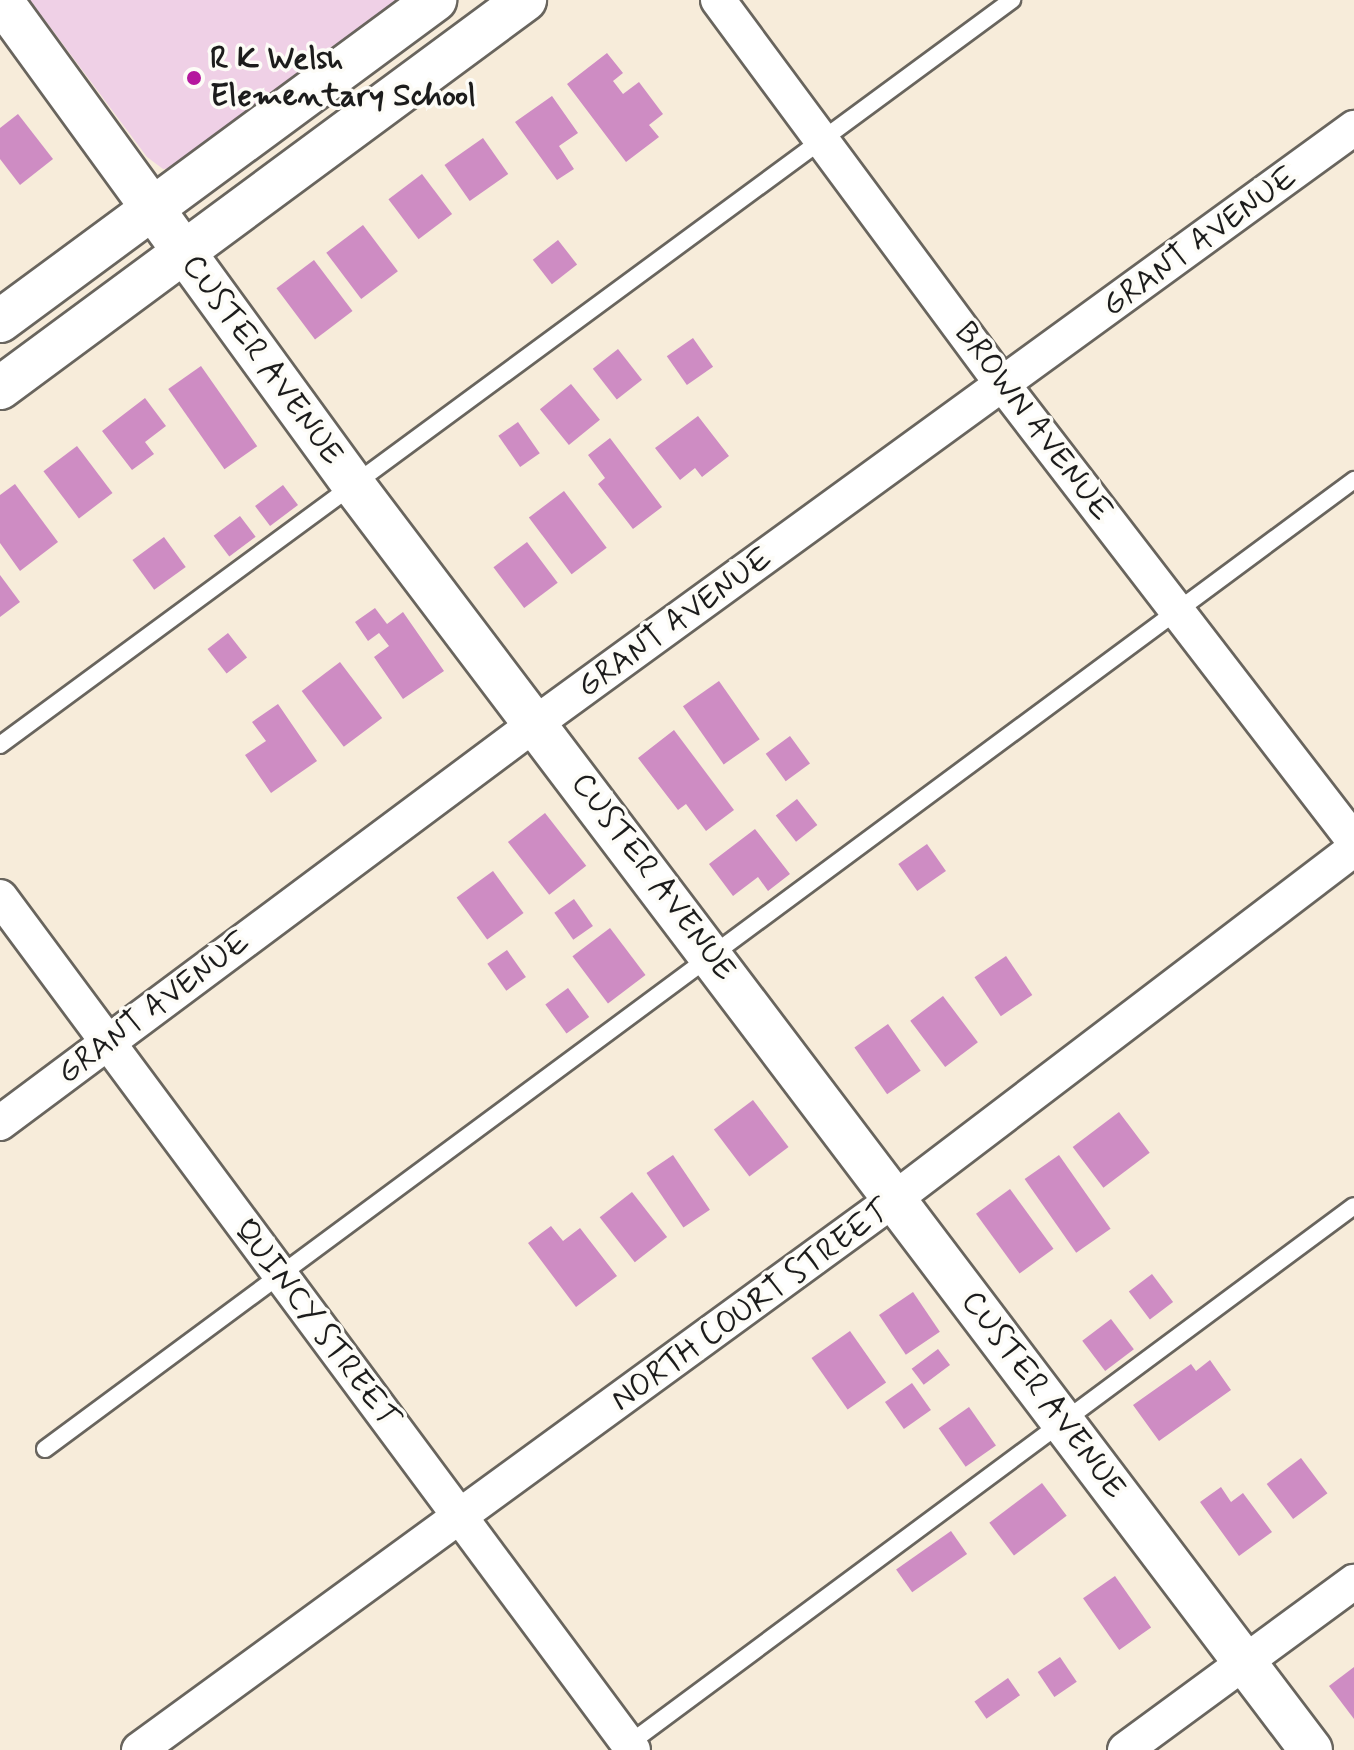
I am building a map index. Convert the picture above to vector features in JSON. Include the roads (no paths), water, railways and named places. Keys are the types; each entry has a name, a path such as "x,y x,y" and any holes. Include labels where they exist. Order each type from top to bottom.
{"street":[{"name":"CUSTER AVENUE","path":"1,0 352,483 897,1197 1061,1421 1311,1750"},
{"path":"0,321 435,0"},
{"path":"0,388 525,0"},
{"name":"BROWN AVENUE","path":"718,0 1004,386 1354,841"},
{"name":"GRANT AVENUE","path":"0,1123 536,723 1004,386 1354,128"},
{"name":"NORTH COURT STREET","path":"139,1750 461,1519 897,1197 1354,849"},
{"name":"QUINCY STREET","path":"0,897 628,1748"},
{"path":"1125,1750 1354,1582"}],"lane":[{"path":"0,745 1012,0"},
{"path":"45,1449 1354,480"},
{"path":"628,1748 1061,1421 1354,1206"}],"place":[{"name":"R K Welsh Elementary School","path":"194,78"}]}
